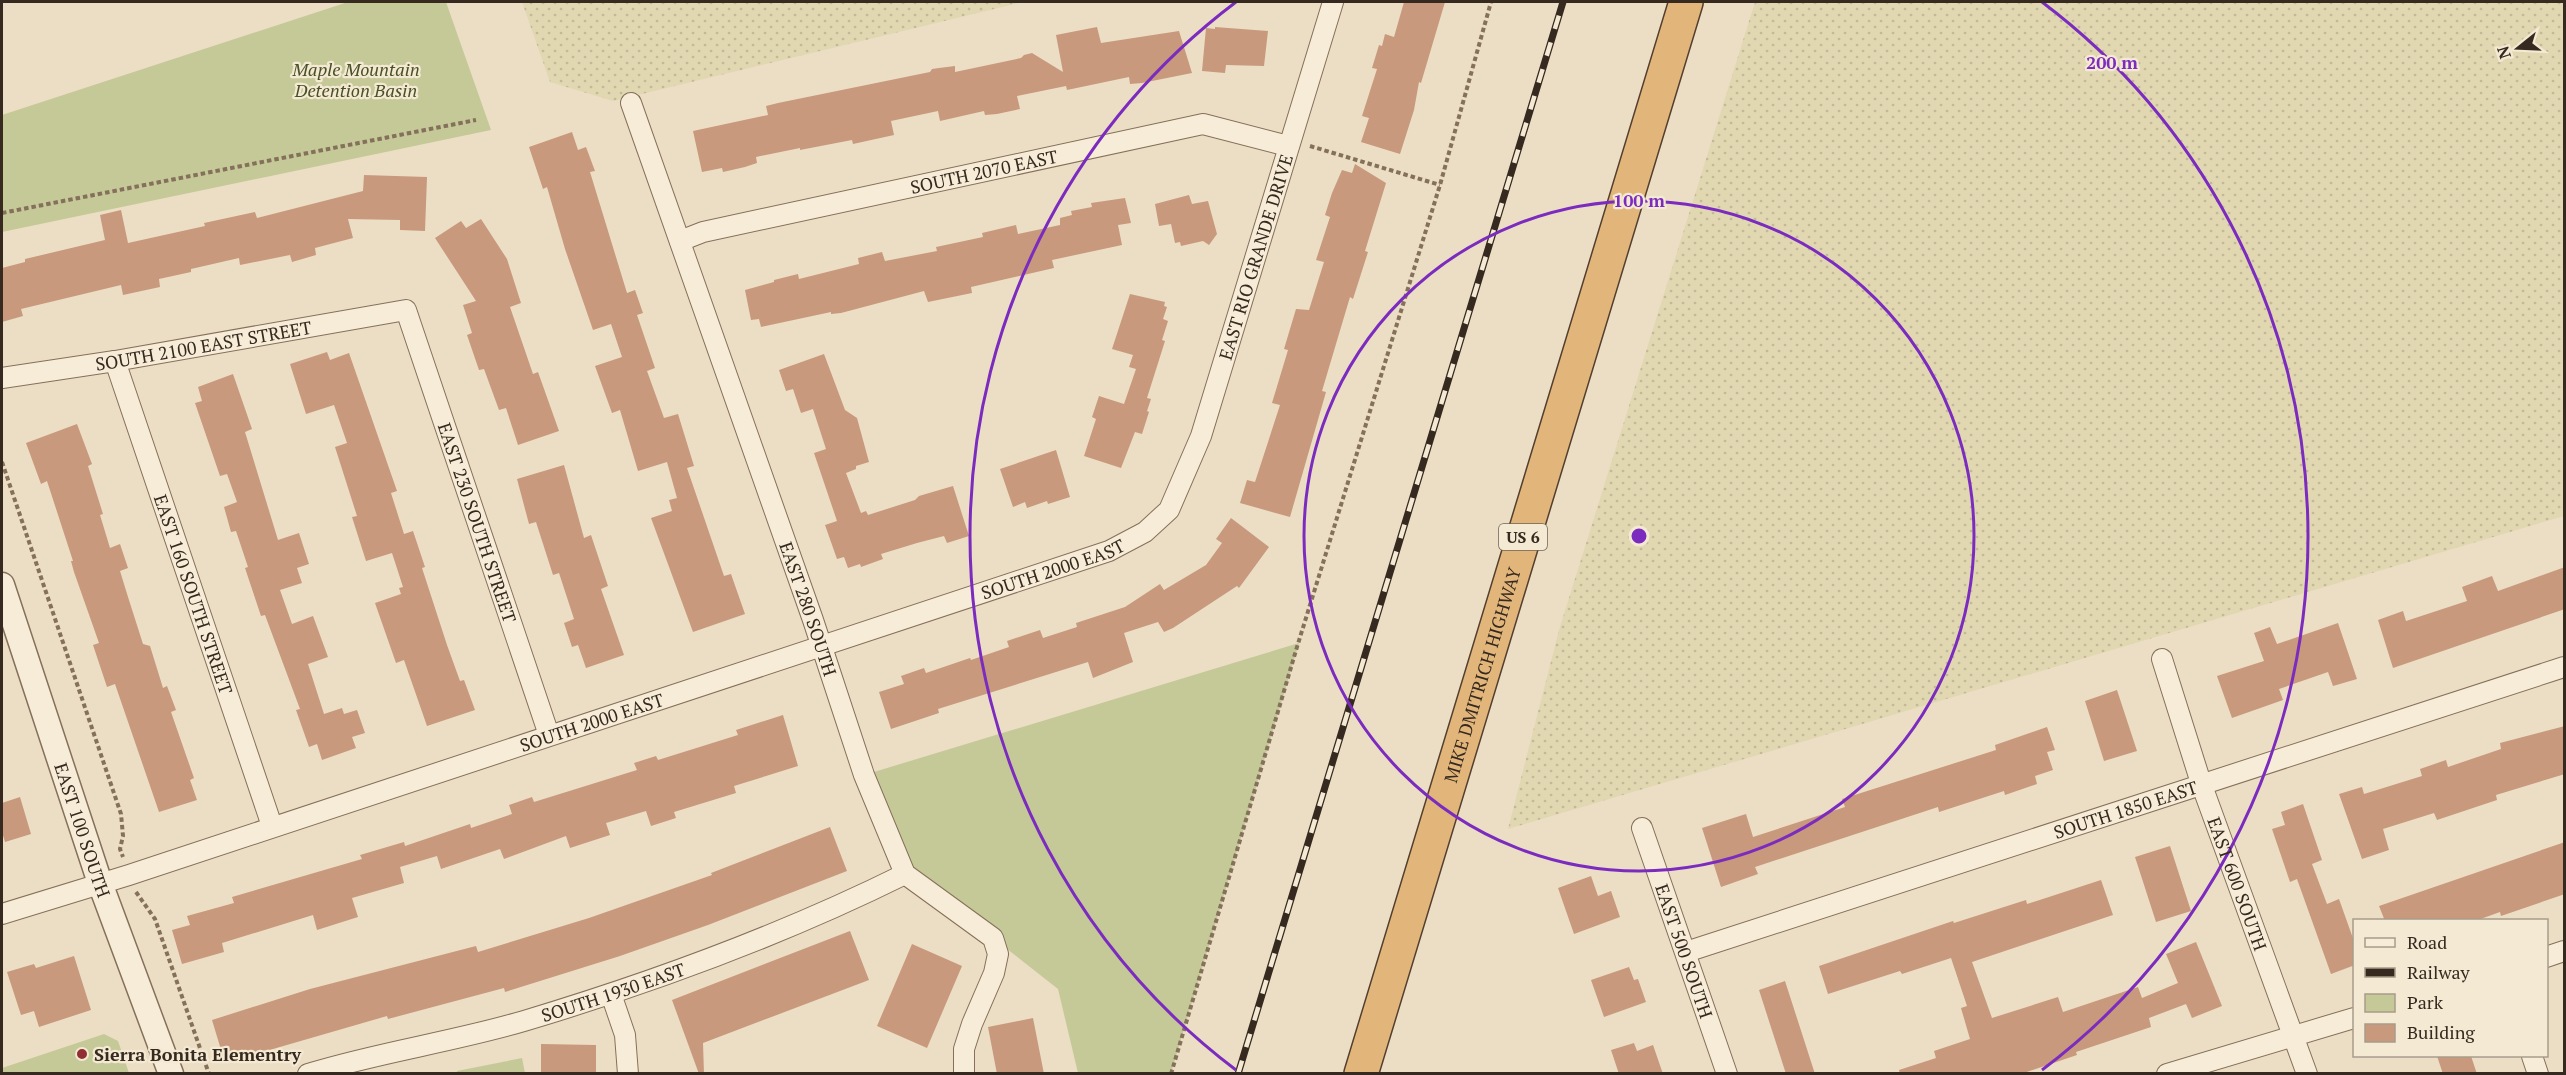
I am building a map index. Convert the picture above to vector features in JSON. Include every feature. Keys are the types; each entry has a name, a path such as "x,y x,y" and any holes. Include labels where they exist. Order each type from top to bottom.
{"highway":[{"name":"MIKE DMITRICH HIGHWAY","path":"1361,1074 1686,2"}],"street":[{"name":"EAST RIO GRANDE DRIVE","path":"1168,510 1201,436 1333,2"},
{"name":"EAST 280 SOUTH","path":"632,103 822,646 864,775 905,874"},
{"name":"SOUTH 2070 EAST","path":"680,241 703,232 1203,124 1288,146"},
{"name":"SOUTH 2100 EAST STREET","path":"2,378 115,361 406,310"},
{"name":"EAST 230 SOUTH STREET","path":"406,310 549,735"},
{"name":"EAST 160 SOUTH STREET","path":"115,361 272,826"},
{"name":"SOUTH 2000 EAST","path":"2,914 1109,551 1146,532 1168,510"},
{"name":"EAST 100 SOUTH","path":"2,585 100,883 171,1074"},
{"name":"EAST 600 SOUTH","path":"2162,659 2201,783 2307,1074"},
{"name":"SOUTH 1850 EAST","path":"1686,952 2565,666"},
{"name":"EAST 500 SOUTH","path":"1642,828 1727,1074"},
{"name":"SOUTH 1930 EAST","path":"311,1073 350,1060 431,1045 524,1021 611,994 813,916 905,874"},
{"path":"905,874 993,938 996,946 998,954 994,973 964,1049 964,1074"},
{"path":"2548,957 2565,951"},
{"path":"611,994 625,1035 628,1074"},
{"path":"2167,1074 2204,1061 2294,1038 2353,1019"},
{"path":"2532,1057 2538,1074"}],"path":[{"path":"1171,1074 1297,647 1440,185 1491,2"},
{"path":"2,213 476,120"},
{"path":"1310,146 1440,185"},
{"path":"2,462 121,814 123,836"},
{"path":"138,897 155,919 209,1074"}],"shaded area":[{"path":"522,2 1023,2 613,101 550,82"},
{"path":"1755,2 2564,2 2564,516 1508,829 1559,630"}],"green space":[{"name":"Maple Mountain Detention Basin","path":"348,2 446,2 491,130 2,232 2,115"},
{"path":"1299,643 1171,1073 1078,1073 1058,989 905,874 864,775"},
{"name":"Sierra Bonita Elementry","path":"104,1034 118,1041 129,1073 2,1073 2,1068"},
{"path":"522,1058 525,1073 457,1074 457,1071"}],"building":[{"path":"1404,2 1445,2 1421,83 1419,82 1414,110 1400,154 1361,142 1369,118 1362,116 1377,69 1372,68 1379,45 1382,46 1385,34 1394,37"},
{"path":"1097,27 1101,43 1179,31 1192,73 1130,84 1129,77 1067,90 1066,86 1017,96 1020,109 997,114 985,115 984,111 940,121 938,111 891,121 894,135 853,144 852,140 800,150 800,148 756,157 757,163 745,167 723,172 722,168 702,172 693,131 768,115 766,106 778,103 930,72 932,69 955,66 955,72 1021,58 1032,53 1063,72 1056,35"},
{"path":"1215,27 1268,31 1264,66 1226,65 1225,73 1202,71 1206,28 1215,29"},
{"path":"572,132 578,150 586,147 595,171 590,172 627,293 635,290 643,313 637,315 655,368 647,371 664,418 678,414 694,466 687,468 724,576 731,574 745,614 693,632 651,518 672,511 669,500 677,498 667,462 638,471 620,410 612,413 595,366 622,357 611,324 593,330 565,249 547,187 543,189 529,147"},
{"path":"1355,164 1386,183 1365,251 1368,252 1353,299 1350,297 1322,391 1326,392 1290,517 1240,503 1247,480 1255,482 1280,405 1272,403 1288,350 1284,349 1296,309 1309,310 1324,262 1316,260 1330,217 1325,215 1332,193 1342,170 1352,173"},
{"path":"364,175 427,177 425,231 400,230 400,220 348,219 353,238 315,248 316,255 292,262 290,255 240,265 239,258 159,279 160,287 123,295 121,285 21,309 23,316 2,322 2,268 25,262 25,259 105,240 100,215 121,210 128,243 255,212 257,218 363,191"},
{"path":"1189,195 1192,204 1208,201 1217,234 1209,245 1203,241 1181,246 1180,242 1175,243 1171,224 1159,226 1155,204"},
{"path":"1125,198 1131,223 1118,225 1122,245 1052,260 1054,268 971,287 972,293 928,302 924,291 841,313 831,314 831,312 761,327 759,319 751,320 745,290 774,282 774,280 798,274 799,279 859,264 858,258 882,252 885,261 937,251 936,247 983,237 982,233 1016,225 1018,234 1060,225 1060,218 1072,215 1071,211 1092,207 1091,203"},
{"path":"481,219 507,259 521,303 510,307 533,374 538,372 559,431 518,445 506,408 499,410 484,369 479,370 467,335 472,333 463,305 476,301 435,238 461,221 466,228"},
{"path":"1130,294 1165,302 1164,306 1167,307 1163,319 1168,321 1162,340 1165,341 1147,398 1151,399 1142,434 1135,432 1121,468 1084,456 1096,419 1092,417 1099,396 1124,404 1136,369 1129,367 1133,355 1112,349"},
{"path":"327,352 330,360 349,353 397,491 391,493 404,534 413,531 425,567 422,568 447,645 460,681 464,680 475,710 427,726 404,660 396,663 375,603 401,594 399,588 403,587 392,553 366,561 352,517 357,516 335,447 347,443 334,405 306,414 290,364"},
{"path":"824,354 845,410 857,418 869,462 856,466 856,469 846,473 861,513 866,511 868,515 953,486 969,536 947,543 944,536 917,543 881,554 883,559 861,567 860,564 848,568 844,557 837,559 825,525 837,521 814,453 826,449 813,409 801,413 793,389 786,391 779,370"},
{"path":"233,374 252,429 245,432 278,540 299,533 309,564 297,568 302,583 280,590 292,624 313,616 328,657 308,664 324,714 342,708 344,714 357,710 365,733 352,737 356,748 322,760 317,744 309,747 296,710 300,709 265,615 261,616 245,568 248,567 236,531 231,532 224,507 237,502 227,474 220,476 195,403 202,401 198,387"},
{"path":"77,424 92,464 88,466 103,514 100,515 110,548 120,544 128,568 120,571 128,597 143,644 150,646 163,688 167,686 176,710 171,712 194,778 190,780 197,800 159,812 115,684 107,687 93,645 99,643 74,572 71,561 73,561 47,481 41,484 26,443"},
{"path":"1056,450 1070,497 1048,504 1047,501 1027,508 1025,502 1013,507 1000,469"},
{"path":"564,465 584,538 591,535 608,586 601,589 624,655 586,668 578,645 572,647 564,623 574,619 559,573 553,575 536,522 529,524 517,479"},
{"path":"1231,518 1269,547 1239,588 1237,586 1173,628 1164,632 1158,622 1124,633 1133,662 1093,678 1088,662 938,709 939,713 891,729 879,692 904,684 901,676 924,668 926,673 970,658 971,660 1009,647 1007,641 1040,630 1043,638 1077,627 1076,623 1125,607 1160,584 1164,590 1206,565 1222,543 1216,539"},
{"path":"2565,567 2565,609 2393,668 2378,620 2403,611 2406,621 2467,601 2462,587 2492,576 2498,591"},
{"path":"2338,623 2357,679 2333,686 2328,672 2279,689 2283,700 2232,718 2217,676 2264,661 2254,633 2270,627 2277,644"},
{"path":"2117,690 2137,751 2104,761 2085,701"},
{"path":"783,715 798,766 734,786 736,793 674,812 676,818 651,826 646,811 606,823 610,835 570,848 566,836 504,859 500,849 441,869 437,856 400,867 404,883 352,898 358,917 317,930 313,915 222,943 224,952 182,964 172,930 190,925 187,916 234,903 232,897 362,859 360,855 404,842 405,846 470,824 471,828 512,814 509,805 532,797 534,802 637,770 634,763 656,756 658,760 738,735 736,730"},
{"path":"2565,726 2565,774 2496,795 2497,800 2437,820 2434,813 2383,829 2389,850 2362,859 2339,794 2362,787 2364,794 2422,776 2420,769 2446,760 2448,767 2501,749 2500,743"},
{"path":"2047,727 2055,750 2047,752 2053,770 2035,776 2037,784 2005,795 2004,791 1939,812 1938,807 1755,867 1758,874 1721,887 1702,828 1746,814 1753,837 1845,807 1842,799 1996,750 1995,745"},
{"path":"20,797 31,834 5,842 2,832 2,803"},
{"path":"2303,804 2322,860 2312,864 2327,904 2339,899 2353,938 2353,966 2331,974 2297,879 2290,882 2272,829 2285,825 2281,812"},
{"path":"830,827 847,871 708,925 620,956 505,992 504,988 388,1019 387,1016 225,1063 212,1020 310,989 476,946 478,952 589,918 712,875 711,873"},
{"path":"2565,842 2565,894 2501,916 2500,912 2481,919 2384,919 2379,906"},
{"path":"2170,846 2191,911 2156,922 2135,857"},
{"path":"1591,876 1598,896 1611,891 1620,917 1574,934 1558,888"},
{"path":"2101,880 2113,915 1972,962 1992,1018 2058,997 2063,1012 2138,987 2142,998 2178,983 2166,954 2196,942 2222,1006 2192,1018 2186,1004 2149,1018 2151,1027 2076,1052 2077,1055 2021,1074 1900,1074 1899,1070 1936,1058 1934,1051 1970,1039 1961,1008 1967,1006 1951,958 1902,974 1900,971 1828,994 1819,966 1953,921 1954,923 2026,900 2027,904"},
{"path":"850,931 869,980 703,1043 704,1074 699,1074 672,1000"},
{"path":"912,944 962,966 927,1048 877,1026"},
{"path":"74,956 91,1010 39,1027 34,1011 21,1015 7,972 34,964 36,968"},
{"path":"1629,967 1634,980 1638,979 1646,1002 1604,1017 1591,980"},
{"path":"1785,981 1815,1074 1786,1074 1759,990"},
{"path":"1033,1018 1044,1074 997,1074 988,1027"},
{"path":"1634,1043 1637,1051 1653,1045 1663,1074 1619,1074 1611,1050"},
{"path":"541,1044 596,1045 596,1074 541,1074"},
{"path":"2437,1057 2471,1057 2477,1074 2443,1074"}],"railway":[{"path":"1238,1074 1563,2"}],"place":[{"name":"Sierra Bonita Elementry","path":"82,1054"}]}
